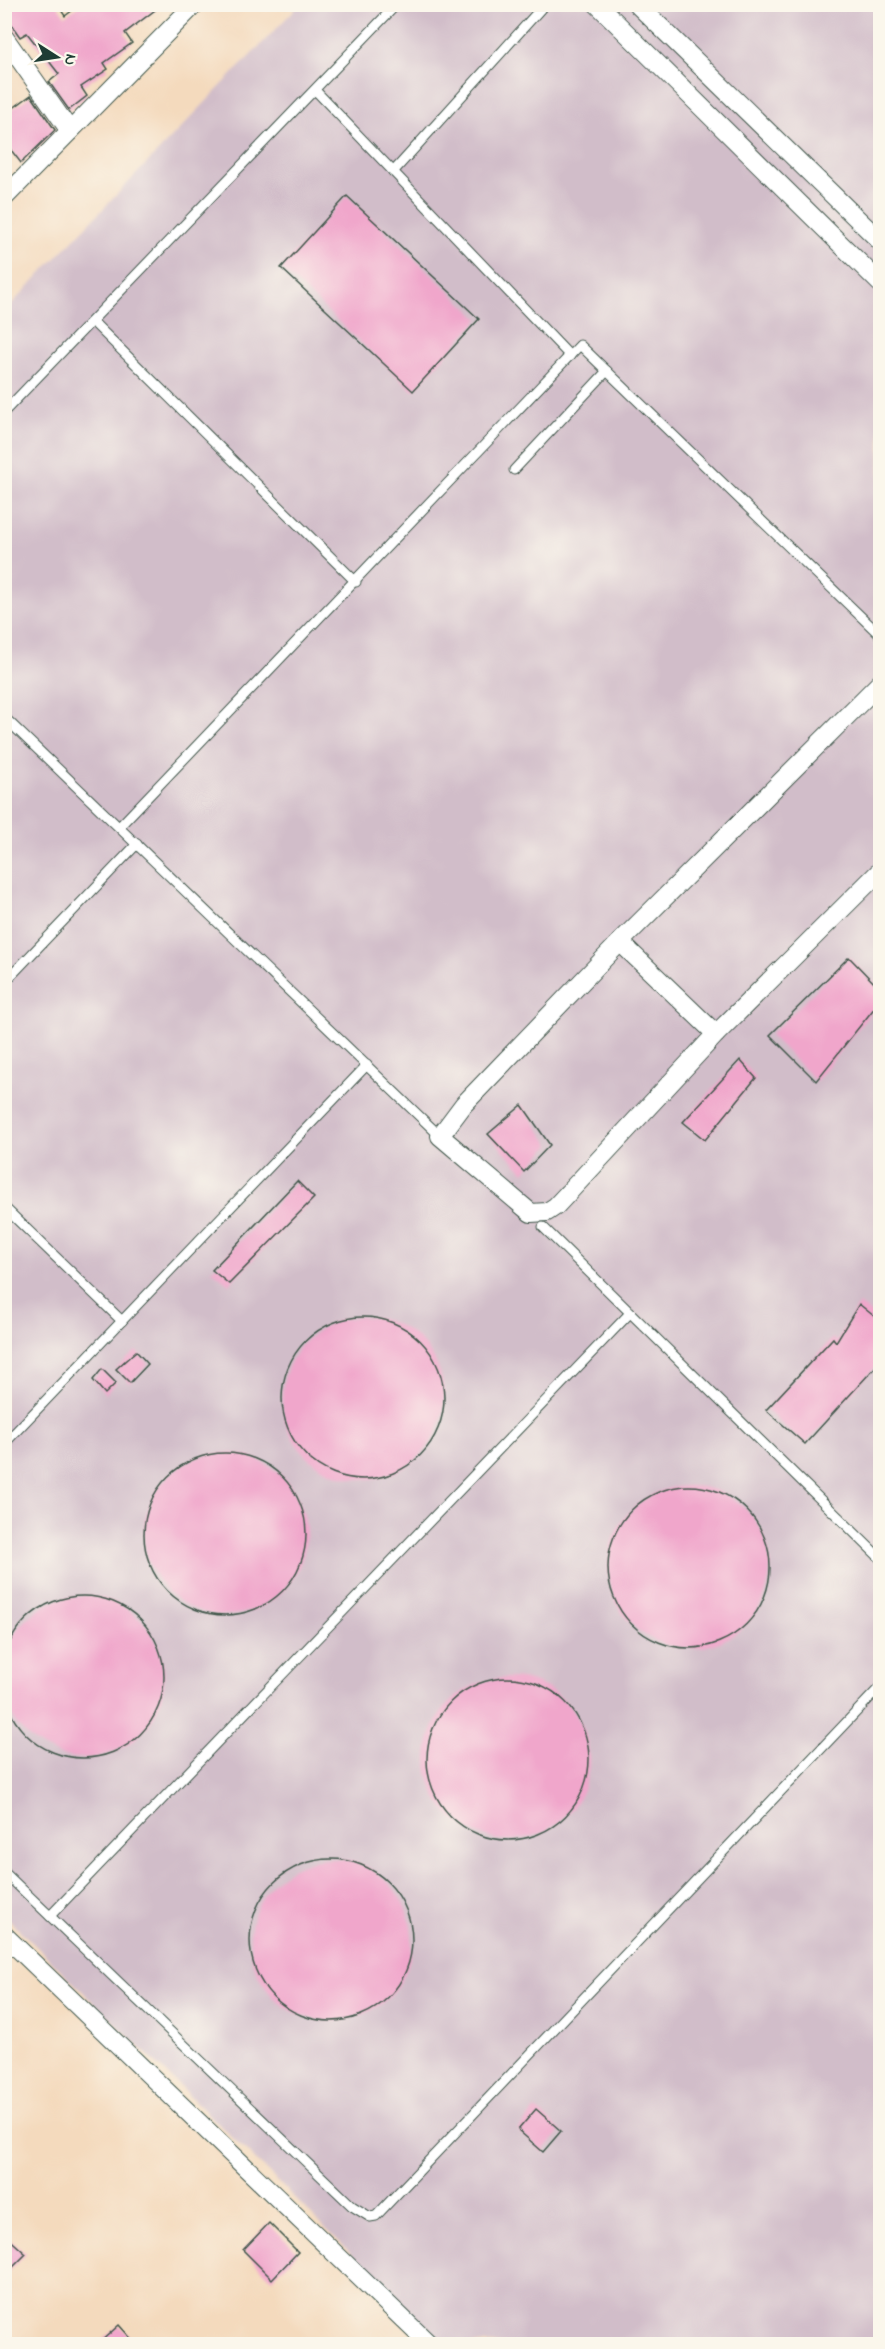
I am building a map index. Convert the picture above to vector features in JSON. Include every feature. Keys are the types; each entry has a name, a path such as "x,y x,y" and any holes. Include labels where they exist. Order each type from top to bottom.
{"street":[{"path":"4,198 195,4"},
{"path":"597,4 880,284"},
{"path":"637,4 880,241"},
{"path":"4,37 70,131"},
{"path":"880,683 620,942 464,1104 440,1136 531,1213 547,1212 556,1206 716,1034 880,871"},
{"path":"620,942 716,1034"},
{"path":"4,1935 429,2344"}],"lane":[{"path":"4,412 397,4"},
{"path":"393,172 545,4"},
{"path":"315,90 570,356"},
{"path":"93,322 356,582"},
{"path":"119,827 356,582 580,345 880,635"},
{"path":"514,470 607,371"},
{"path":"4,717 440,1136"},
{"path":"4,983 137,844"},
{"path":"4,1444 366,1065"},
{"path":"4,1207 122,1321"},
{"path":"543,1227 880,1558"},
{"path":"50,1916 630,1313"},
{"path":"4,1872 352,2206 361,2214 376,2216 880,1687"}],"shaded area":[{"path":"299,5 880,5 880,2344 444,2344 5,1916 4,312"}],"building":[{"path":"4,4 57,4 65,16 81,4 163,4 125,33 132,43 104,63 108,69 81,87 87,96 69,110 49,82 59,74 27,33 20,37 4,14"},
{"path":"31,95 55,130 21,163 4,141 4,115"},
{"path":"347,196 479,319 413,391 281,268"},
{"path":"849,957 880,989 880,1001 816,1081 770,1035"},
{"path":"740,1060 756,1078 705,1140 683,1122"},
{"path":"522,1105 550,1145 524,1172 488,1134"},
{"path":"297,1181 314,1198 229,1284 212,1270"},
{"path":"859,1304 880,1321 880,1362 805,1444 766,1410 833,1338 836,1342"},
{"path":"363,1317 394,1323 420,1341 438,1367 444,1398 438,1429 420,1455 394,1473 363,1479 332,1473 306,1455 288,1429 282,1398 288,1367 306,1341 332,1323"},
{"path":"136,1351 148,1364 130,1383 116,1369"},
{"path":"102,1369 116,1383 105,1394 93,1380"},
{"path":"225,1453 256,1460 270,1467 282,1477 292,1489 299,1503 306,1534 299,1565 292,1579 282,1591 270,1601 256,1608 225,1615 194,1608 180,1601 168,1591 158,1579 151,1565 144,1534 151,1503 158,1489 168,1477 180,1467 194,1460"},
{"path":"689,1486 720,1492 746,1510 764,1536 770,1567 764,1598 746,1624 720,1642 689,1648 658,1642 632,1624 614,1598 608,1567 614,1536 632,1510 658,1492"},
{"path":"83,1596 114,1603 128,1610 140,1620 150,1632 157,1646 164,1677 157,1708 150,1722 140,1734 128,1744 114,1751 83,1758 52,1751 38,1744 26,1734 16,1722 9,1708 2,1677 9,1646 16,1632 26,1620 38,1610 52,1603"},
{"path":"508,1678 539,1684 565,1702 583,1728 589,1759 583,1790 565,1816 539,1834 508,1840 477,1834 451,1816 433,1790 427,1759 433,1728 451,1702 477,1684"},
{"path":"331,1859 362,1865 388,1883 406,1909 412,1940 406,1971 388,1997 362,2015 331,2021 300,2015 274,1997 256,1971 250,1940 256,1909 274,1883 300,1865"},
{"path":"536,2109 561,2131 543,2152 518,2130"},
{"path":"269,2223 298,2252 272,2279 243,2250"},
{"path":"4,2234 26,2254 4,2276"},
{"path":"119,2325 136,2344 98,2344"}]}
